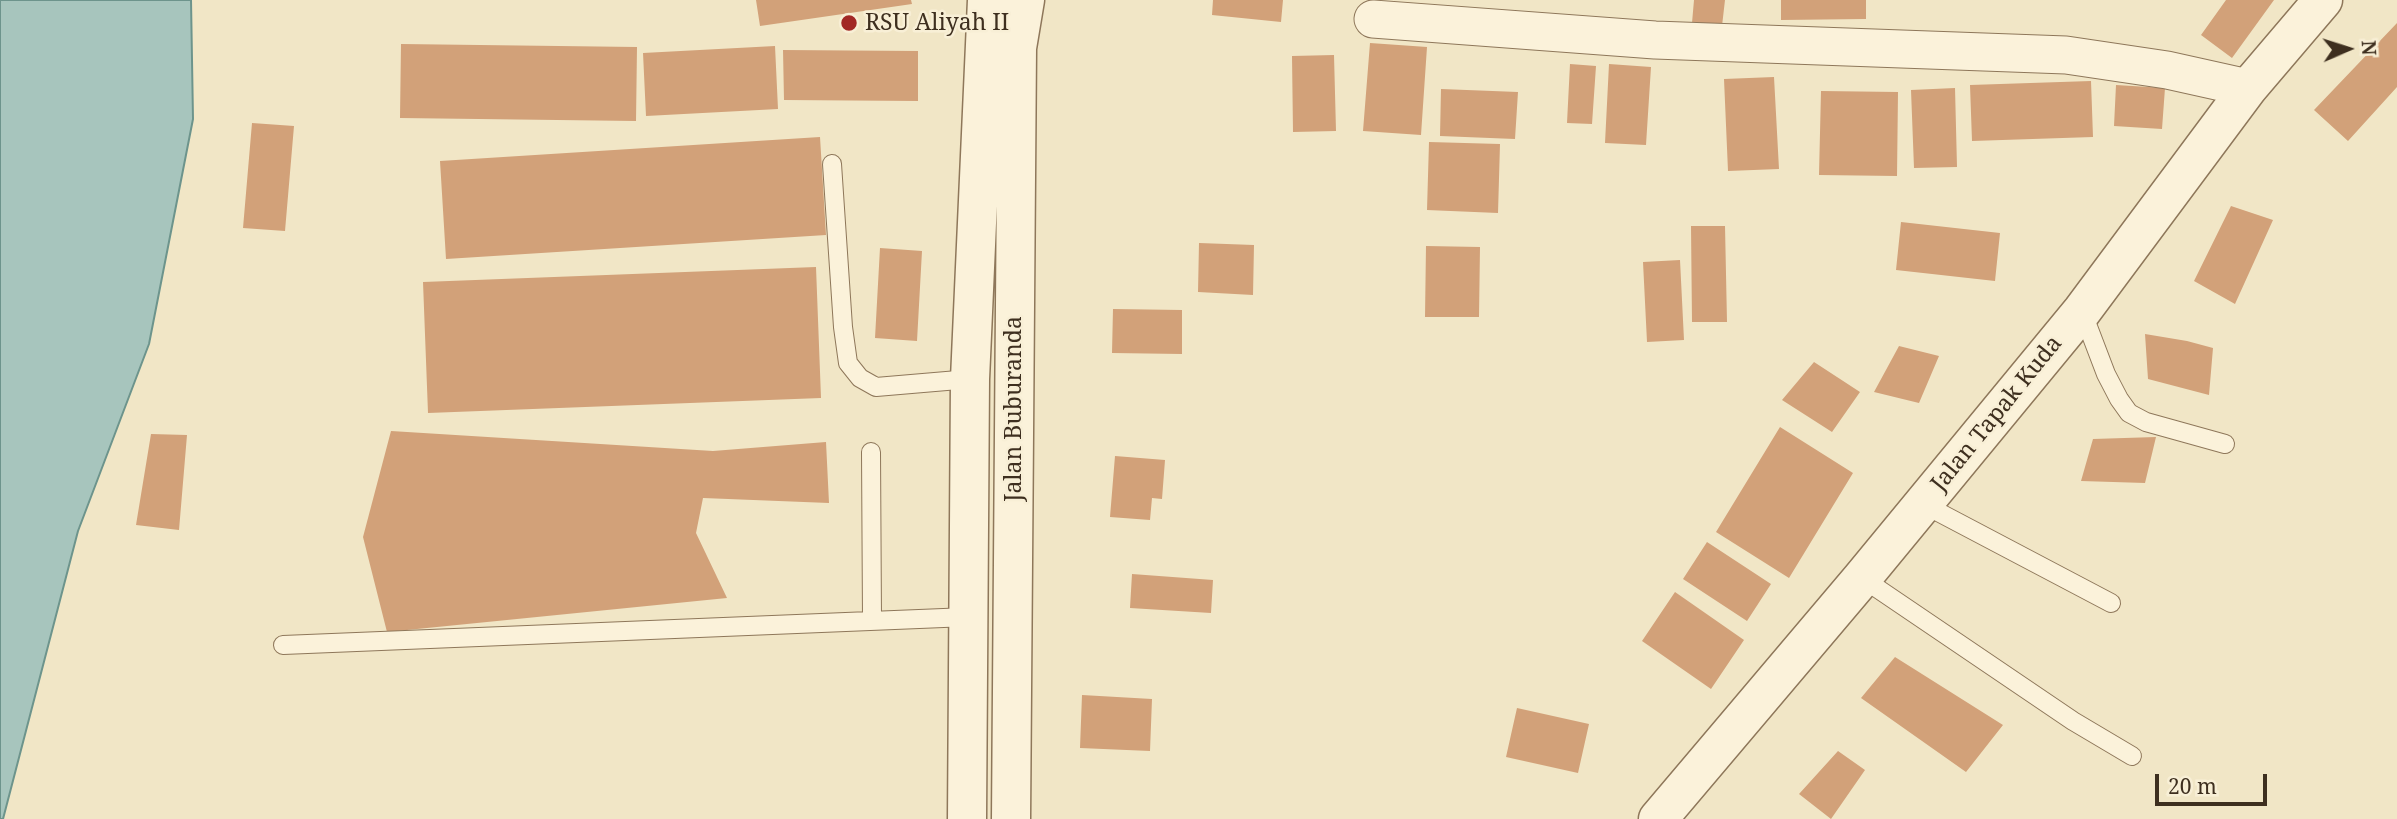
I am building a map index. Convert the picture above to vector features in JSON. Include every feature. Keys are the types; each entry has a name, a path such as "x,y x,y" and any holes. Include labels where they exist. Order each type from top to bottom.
{"street":[{"name":"Jalan Buburanda","path":"967,819 970,379 987,0"},
{"name":"Jalan Buburanda","path":"1011,819 1017,48 1025,0"},
{"name":"Jalan Tapak Kuda","path":"1658,819 1862,578 2082,311 2248,88 2323,0"},
{"path":"1373,19 1655,40 2066,55 2154,68 2248,88"}],"lane":[{"path":"832,164 848,363 860,378 876,387 970,379"},
{"path":"2082,311 2106,374 2129,413 2146,422 2225,444"},
{"path":"871,452 872,619"},
{"path":"1923,503 2111,603"},
{"path":"1862,578 2073,721 2132,756"},
{"path":"283,645 968,617"}],"water":[{"path":"0,0 191,0 193,119 149,344 78,531 3,819 0,819"}],"building":[{"path":"756,0 911,0 912,4 760,26"},
{"path":"1213,0 1283,0 1281,22 1212,15"},
{"path":"1694,0 1725,0 1722,26 1692,23"},
{"path":"1781,0 1866,0 1866,19 1781,20"},
{"path":"2226,0 2274,0 2232,58 2201,35"},
{"path":"2397,23 2397,87 2348,141 2314,110"},
{"path":"1370,43 1427,47 1421,135 1363,131"},
{"path":"401,44 637,47 636,121 400,118"},
{"path":"775,46 778,109 646,116 643,53"},
{"path":"783,50 918,51 918,101 784,100"},
{"path":"1334,55 1336,131 1293,132 1292,56"},
{"path":"1570,64 1596,66 1592,124 1567,123"},
{"path":"1609,64 1651,67 1646,145 1605,143"},
{"path":"1774,77 1779,169 1728,171 1724,79"},
{"path":"2091,81 2093,137 1972,141 1970,85"},
{"path":"2116,85 2165,88 2162,129 2114,126"},
{"path":"1955,88 1957,167 1914,168 1911,90"},
{"path":"1441,89 1518,92 1515,139 1440,136"},
{"path":"1821,91 1898,92 1897,176 1819,175"},
{"path":"252,123 294,126 285,231 243,228"},
{"path":"820,137 826,235 446,259 440,161"},
{"path":"1429,142 1500,144 1498,213 1427,210"},
{"path":"2231,206 2273,220 2235,304 2194,281"},
{"path":"1901,222 2000,233 1995,281 1896,270"},
{"path":"1691,226 1725,226 1727,322 1692,322"},
{"path":"1199,243 1254,245 1253,295 1198,292"},
{"path":"1426,246 1480,247 1479,317 1425,317"},
{"path":"880,248 922,251 917,341 875,338"},
{"path":"1680,260 1684,340 1647,342 1643,262"},
{"path":"816,267 821,398 428,413 423,282"},
{"path":"1113,309 1182,310 1182,354 1112,353"},
{"path":"2145,334 2213,348 2209,395 2148,379"},
{"path":"1899,346 1939,356 1919,403 1874,392"},
{"path":"1814,362 1860,392 1832,432 1782,400"},
{"path":"1780,427 1853,473 1789,578 1716,532"},
{"path":"391,431 713,451 826,442 829,503 703,498 696,533 727,598 387,632 363,537"},
{"path":"151,434 187,435 179,530 136,525"},
{"path":"2156,437 2145,483 2081,481 2093,439"},
{"path":"1115,456 1165,460 1162,499 1152,498 1150,520 1110,517"},
{"path":"1707,542 1771,584 1747,621 1683,579"},
{"path":"1132,574 1213,580 1211,613 1130,608"},
{"path":"1675,592 1744,640 1711,689 1642,641"},
{"path":"1895,657 2003,725 1966,772 1861,698"},
{"path":"1082,695 1152,699 1150,751 1080,748"},
{"path":"1517,708 1589,724 1578,773 1506,757"},
{"path":"1838,751 1865,770 1831,819 1799,794"}],"place":[{"name":"RSU Aliyah II","path":"849,23"}]}
